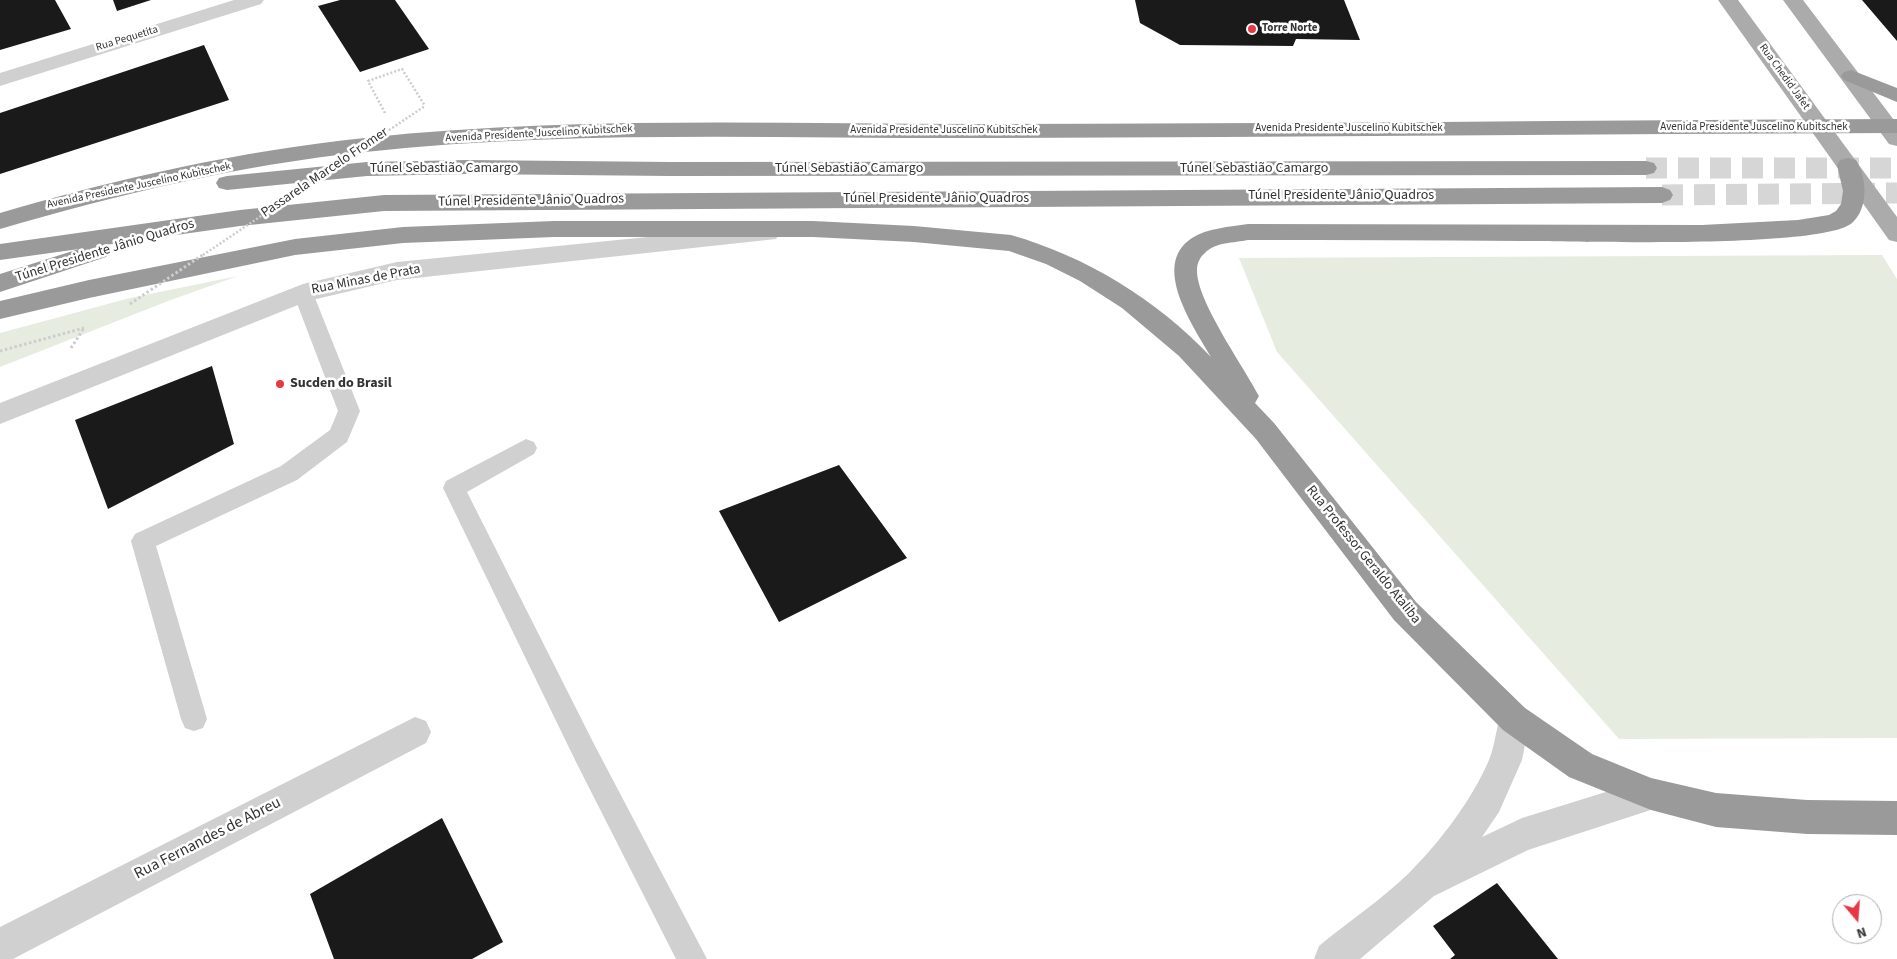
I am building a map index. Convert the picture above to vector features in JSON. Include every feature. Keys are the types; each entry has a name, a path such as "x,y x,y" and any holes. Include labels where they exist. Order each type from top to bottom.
{"highway":[{"path":"1851,76 1897,96"},
{"name":"Avenida Presidente Juscelino Kubitschek","path":"0,220 54,204 176,176 309,151 412,140 494,136 660,129 896,131 1820,128 1894,131"},
{"path":"1265,430 1198,309 1187,284 1185,271 1190,254 1200,244 1248,232 1702,233 1798,228 1834,222 1844,216 1852,206 1854,191 1844,159"},
{"name":"Túnel Sebastião Camargo","path":"54,204 218,184 367,169 1646,168"},
{"name":"Túnel Presidente Jânio Quadros","path":"0,252 211,220 306,208 384,203 1662,195"},
{"name":"Túnel Presidente Jânio Quadros","path":"0,283 100,251 211,220"},
{"path":"0,310 89,289 295,247 403,235 554,229 813,229"},
{"name":"Rua Professor Geraldo Ataliba","path":"813,229 914,234 1011,243 1054,258 1088,275 1130,302 1188,349 1265,430 1405,611 1514,719 1581,766 1651,794 1716,810 1807,816 1897,818"}],"main road":[{"name":"Rua Chedid Jafet","path":"1728,0 1897,234"},
{"path":"1792,0 1894,131"}],"street":[{"name":"Rua Pequetita","path":"0,80 254,0"},
{"name":"Rua Minas de Prata","path":"0,414 303,293 397,270 813,229"},
{"path":"1332,959 1420,886 1465,834 1487,800 1506,760 1514,719"},
{"name":"Rua Fernandes de Abreu","path":"0,946 415,732"},
{"path":"1420,886 1522,834 1651,794"}],"lane":[{"path":"194,719 143,541 289,473 339,436 349,411 303,293"},
{"path":"526,448 454,488 577,736 692,959"}],"path":[{"name":"Passarela Marcelo Fromer","path":"130,304 425,106 402,69 368,81 385,111"},
{"path":"0,351 84,328"}],"shaded area":[{"path":"1882,255 1897,279 1897,738 1619,739 1277,352 1239,258"},
{"path":"238,276 168,301 0,367 0,333 130,298"}],"building":[{"path":"0,0 55,0 71,29 0,50"},
{"path":"113,0 151,0 117,11"},
{"path":"340,0 395,0 429,49 360,72 318,6"},
{"name":"Torre Norte","path":"1135,0 1344,0 1360,40 1296,39 1293,46 1180,45 1140,23"},
{"path":"1862,0 1897,0 1897,41"},
{"path":"204,45 229,100 0,174 0,113"},
{"path":"212,366 234,444 108,509 75,420"},
{"path":"839,465 907,558 779,622 719,511"},
{"path":"442,818 503,942 472,959 334,959 310,894"},
{"path":"1497,883 1558,959 1450,959 1455,955 1433,926"}],"tunnel":[{"path":"1646,168 1897,168"},
{"path":"1662,195 1897,193"}],"place":[{"name":"Torre Norte","path":"1252,29"},
{"name":"Sucden do Brasil","path":"280,384"}]}
